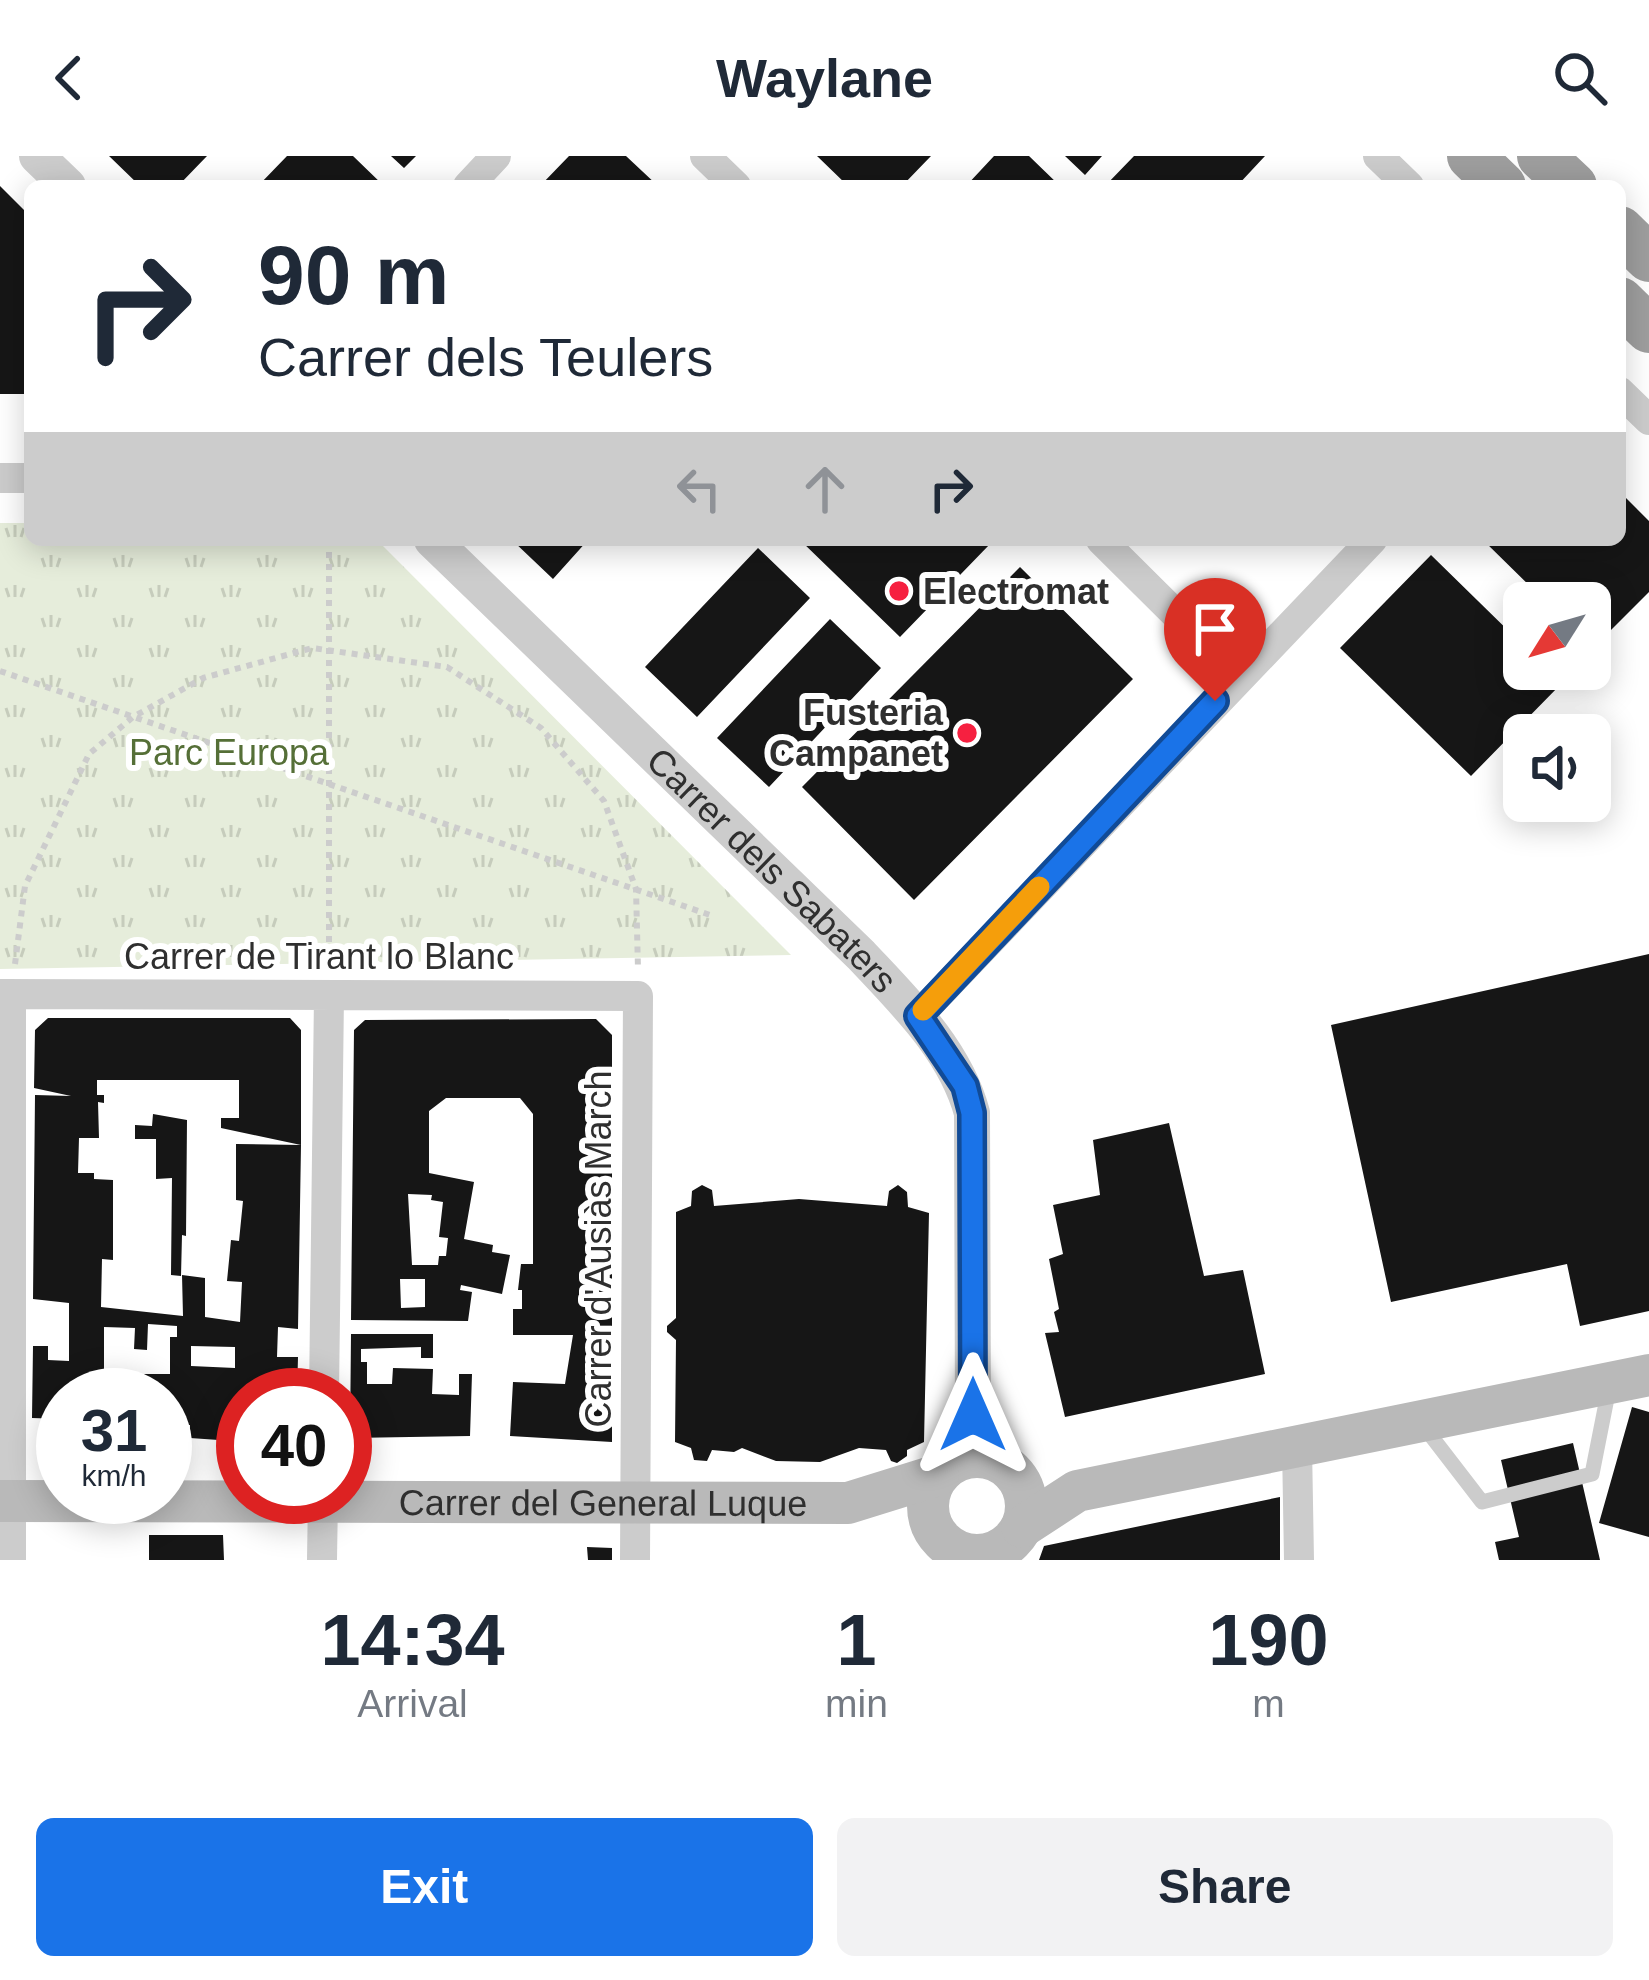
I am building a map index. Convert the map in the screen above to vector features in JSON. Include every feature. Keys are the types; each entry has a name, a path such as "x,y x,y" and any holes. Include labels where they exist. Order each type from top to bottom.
{"highway":[{"path":"1471,156 1496,180"},
{"path":"1541,156 1567,180"},
{"path":"1626,236 1649,258"},
{"path":"1626,307 1649,329"}],"main road":[{"path":"983,1549 1077,1491 1629,1379"},
{"path":"983,1549 928,1513 932,1487 944,1470 974,1457 1077,1491"},
{"path":"983,1549 1025,1495 1003,1465"},
{"name":"Carrer del General Luque","path":"848,1503 944,1470"},
{"name":"Carrer del General Luque","path":"6,1501 216,1500"},
{"name":"Carrer del General Luque","path":"372,1500 848,1503 983,1549"}],"street":[{"path":"37,156 62,180"},
{"path":"474,180 496,156"},
{"path":"705,156 730,180"},
{"path":"1378,156 1403,180"},
{"path":"1626,398 1649,420"},
{"name":"Carrer dels Sabaters","path":"438,546 918,1016 965,1086 972,1113 973,1415 944,1470"},
{"path":"1108,546 1239,676"},
{"path":"918,1016 1366,546"},
{"path":"6,994 6,1501 11,1560"},
{"name":"Carrer de Tirant lo Blanc","path":"6,994 638,996"},
{"path":"324,1368 329,995"},
{"name":"Carrer d'Ausiàs March","path":"635,1560 638,996"},
{"name":"Carrer dels Sabaters","path":"973,1415 1003,1465"},
{"path":"1297,1446 1299,1560"},
{"path":"322,1524 322,1560"}],"lane":[{"path":"1419,1421 1482,1502 1592,1474 1629,1379"}],"path":[{"path":"329,546 329,995"},
{"path":"6,994 25,886 88,754 133,717 203,678 312,648 447,667 541,728 604,801 636,889 638,996"},
{"path":"0,671 713,916"}],"green space":[{"name":"Parc Europa","path":"0,523 24,523 24,546 383,546 791,955 0,969"}],"building":[{"path":"109,156 207,156 184,180 134,180"},
{"path":"287,156 353,156 378,180 264,180"},
{"path":"391,156 416,156 404,168"},
{"path":"569,156 626,156 652,180 546,180"},
{"path":"817,156 931,156 908,180 842,180"},
{"path":"994,156 1029,156 1054,180 972,180"},
{"path":"1065,156 1102,156 1085,175"},
{"path":"1134,156 1265,156 1243,180 1111,180"},
{"path":"0,186 24,210 24,394 0,394"},
{"path":"1626,498 1649,521 1649,592 1611,630 1611,582 1526,582 1489,546 1626,546"},
{"path":"518,546 583,546 553,579"},
{"name":"Electromat","path":"806,546 988,546 900,637"},
{"path":"758,548 810,598 697,717 645,667"},
{"path":"1431,555 1503,625 1503,690 1555,690 1532,714 1503,714 1503,743 1471,776 1340,648"},
{"name":"Fusteria Campanet","path":"1020,567 1133,679 914,900 802,787"},
{"path":"830,619 881,668 769,787 717,738"},
{"path":"1649,954 1649,1311 1580,1326 1567,1264 1391,1302 1331,1025"},
{"path":"48,1018 290,1018 301,1030 301,1145 298,1329 278,1327 277,1357 298,1357 298,1368 235,1368 216,1368 216,1440 192,1438 192,1368 170,1368 170,1337 177,1337 177,1326 148,1324 147,1350 134,1349 135,1328 104,1327 104,1368 36,1368 36,1418 32,1418 33,1346 48,1346 48,1360 69,1361 69,1303 33,1299 35,1095 71,1096 34,1088 35,1030","holes":["97,1080 239,1080 239,1118 221,1118 221,1128 301,1145 236,1144 236,1200 243,1201 239,1241 231,1240 227,1281 242,1282 240,1322 205,1317 205,1278 182,1275 183,1316 101,1307 102,1259 113,1260 113,1180 78,1173 79,1138 99,1138 98,1102 104,1103 104,1095 97,1095","191,1346 235,1347 235,1368 191,1366"]},
{"path":"596,1019 612,1035 612,1442 510,1436 513,1382 565,1384 573,1335 513,1335 513,1309 522,1309 521,1264 533,1264 533,1114 520,1098 446,1098 429,1111 429,1173 474,1182 464,1239 493,1245 492,1252 510,1255 502,1294 461,1285 460,1290 472,1292 468,1321 351,1320 354,1030 365,1020","holes":["408,1194 432,1195 431,1200 443,1202 439,1237 448,1238 446,1256 439,1256 438,1265 412,1265","400,1279 425,1279 425,1307 401,1308"]},
{"path":"153,1114 187,1120 181,1276 171,1275 172,1178 156,1179 156,1139 135,1139 135,1125 152,1126"},
{"path":"1169,1123 1204,1276 1243,1270 1265,1374 1065,1417 1045,1333 1059,1332 1049,1259 1063,1254 1053,1205 1100,1195 1093,1140"},
{"path":"702,1185 712,1190 714,1206 799,1199 887,1206 889,1191 898,1185 907,1192 908,1207 929,1213 924,1442 907,1450 907,1456 897,1463 886,1450 859,1448 820,1462 776,1461 742,1448 712,1450 707,1461 694,1460 691,1448 675,1442 676,1340 667,1332 676,1318 676,1212 691,1206 692,1191"},
{"path":"351,1334 433,1334 433,1358 421,1358 421,1347 361,1349 361,1362 367,1362 367,1368 351,1368"},
{"path":"393,1368 433,1369 432,1394 459,1395 459,1374 472,1374 470,1436 372,1438 372,1384 392,1384"},
{"path":"1632,1407 1649,1412 1649,1537 1599,1523"},
{"path":"1573,1443 1600,1560 1499,1560 1495,1542 1519,1537 1501,1460"},
{"path":"1280,1497 1280,1560 1039,1560 1044,1546"},
{"path":"149,1535 223,1535 224,1560 149,1560"},
{"path":"587,1547 612,1548 612,1560 588,1560"}],"slow traffic":[{"path":"923,1010 1039,887"}],"place":[{"name":"Electromat","path":"899,591"},
{"name":"Fusteria Campanet","path":"967,733"}],"route":[{"path":"973,1415 972,1113 965,1086 918,1016 1215,701"}]}
